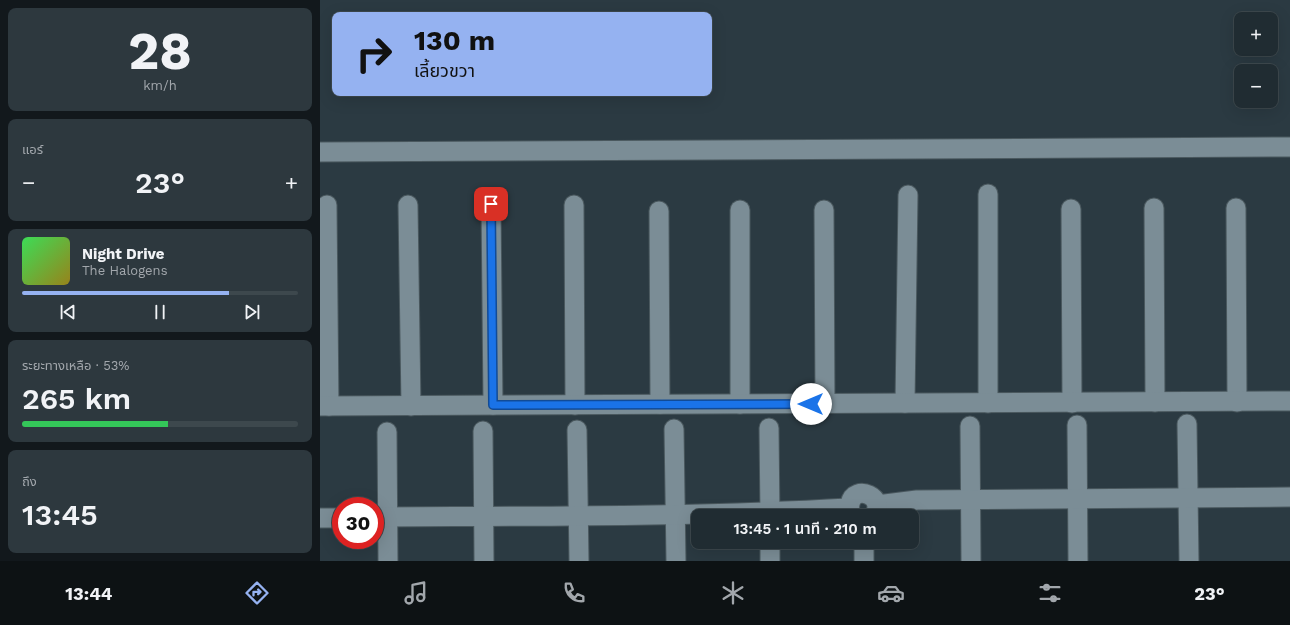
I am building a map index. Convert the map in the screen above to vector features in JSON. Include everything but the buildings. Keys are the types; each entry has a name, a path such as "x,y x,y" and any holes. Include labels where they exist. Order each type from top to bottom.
{"street":[{"path":"320,152 1290,146"},
{"path":"988,194 988,403"},
{"path":"905,403 908,195"},
{"path":"491,204 493,405"},
{"path":"574,204 575,405"},
{"path":"327,205 324,406 1290,401"},
{"path":"408,205 411,406"},
{"path":"1154,208 1155,402"},
{"path":"1236,208 1237,402"},
{"path":"1071,209 1072,403"},
{"path":"740,210 740,404"},
{"path":"824,210 825,404"},
{"path":"659,211 660,404"},
{"path":"1187,424 1188,561"},
{"path":"1076,425 1078,561"},
{"path":"970,426 971,561"},
{"path":"769,428 770,509"},
{"path":"674,429 676,561"},
{"path":"577,430 578,561"},
{"path":"483,431 484,561"},
{"path":"382,497 387,432"},
{"path":"851,509 851,501 855,495 862,493 869,494 874,498 875,509"},
{"path":"879,509 917,500 1290,497"},
{"path":"384,517 691,515"},
{"path":"320,518 332,518"},
{"path":"384,536 388,561"},
{"path":"770,549 770,561"},
{"path":"864,549 864,561"}],"route":[{"path":"491,204 493,405 811,404"}]}
